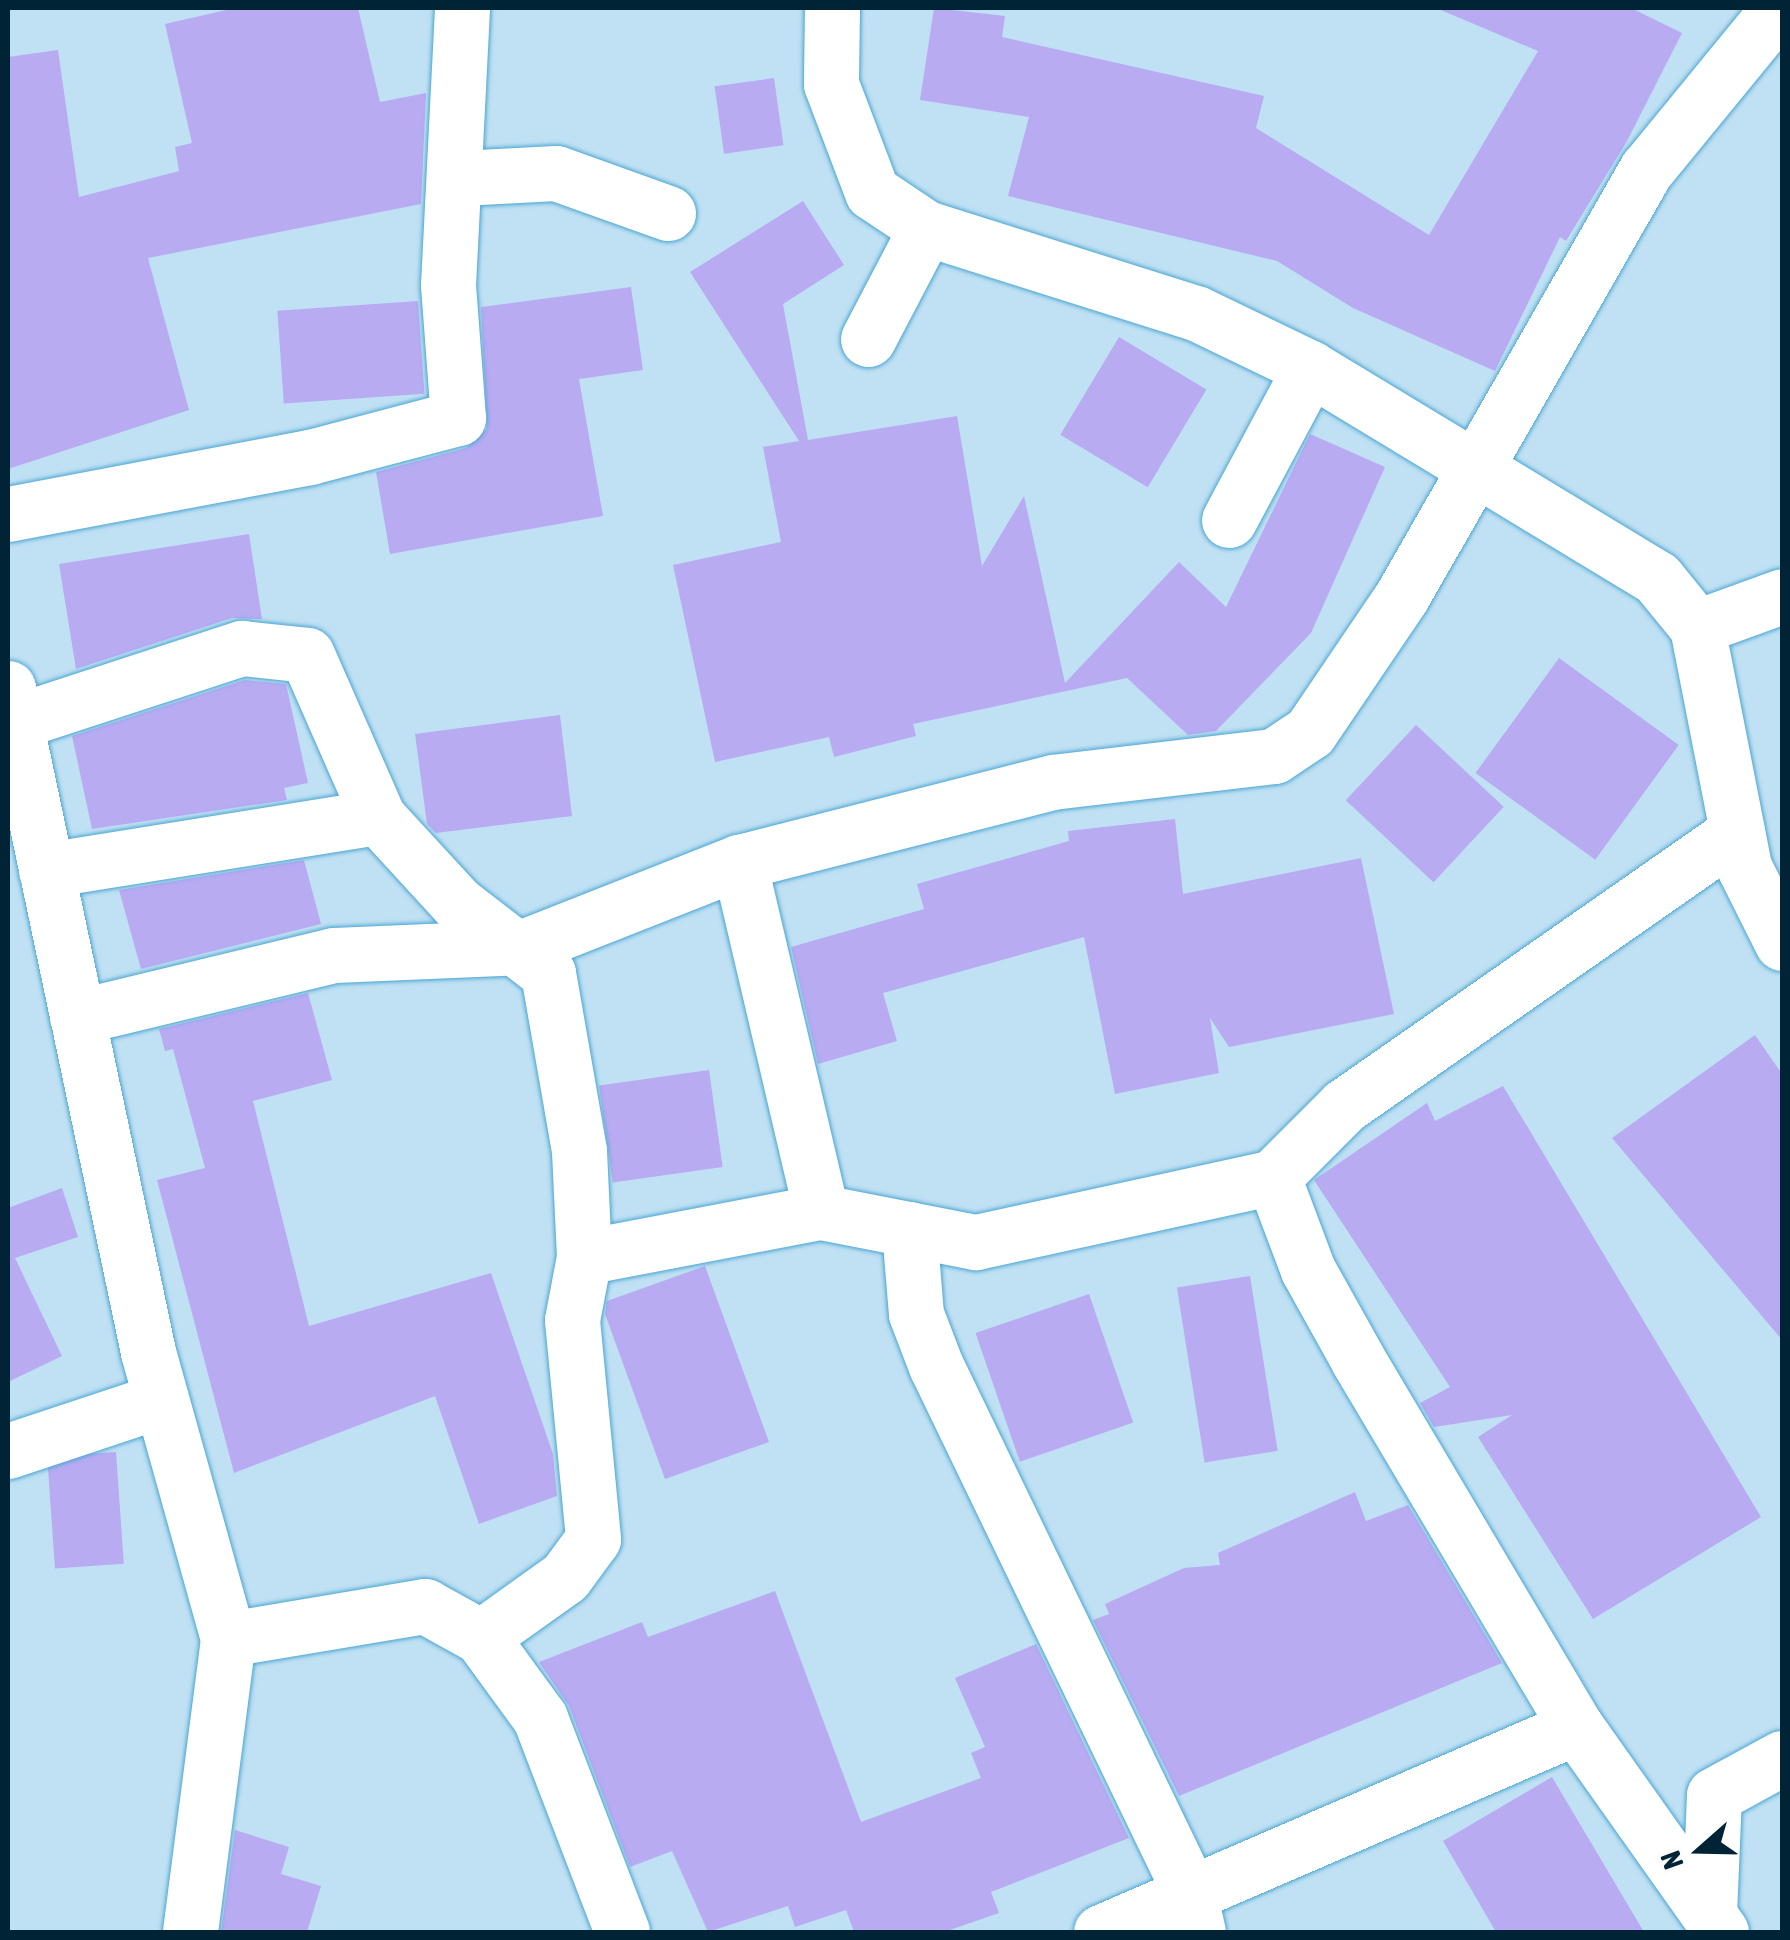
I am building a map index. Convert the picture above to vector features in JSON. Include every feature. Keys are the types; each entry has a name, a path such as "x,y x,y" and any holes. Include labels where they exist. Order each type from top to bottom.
{"street":[{"path":"8,514 310,457 458,418 448,285 460,178 462,8"},
{"path":"832,8 831,84 847,143 872,192 926,228 1198,314 1310,368 1657,578 1697,627 1737,832 1782,943"},
{"path":"77,1017 334,956 523,947 739,862 1052,782 1274,756 1310,732 1402,596 1647,169 1779,8"},
{"path":"460,178 556,172 668,213"},
{"path":"868,339 926,228"},
{"path":"1229,520 1310,368"},
{"path":"1697,627 1782,596"},
{"path":"190,1932 228,1639 161,1400 11,705 242,648 307,655 378,816 456,903 523,947 548,973 579,1152 584,1257 572,1320 592,1539 566,1576 481,1637"},
{"path":"46,870 378,816"},
{"path":"584,1257 820,1212 976,1242 1272,1176 1344,1106 1737,832"},
{"path":"739,862 820,1212"},
{"path":"1272,1176 1308,1270 1576,1726 1715,1923"},
{"path":"909,1229 916,1314 936,1366 1192,1910"},
{"path":"8,1451 161,1400"},
{"path":"228,1639 426,1606 481,1637 540,1718 622,1932"},
{"path":"1101,1932 1192,1910 1576,1726"},
{"path":"1715,1923 1714,1795 1782,1758"}],"building":[{"path":"235,8 358,8 380,102 426,93 421,204 148,258 189,410 8,469 8,57 58,50 79,197 179,171 175,147 192,143 165,24"},
{"path":"934,8 1005,16 1002,37 1264,96 1256,128 1429,235 1538,51 1436,8 1631,8 1682,33 1627,141 1566,241 1560,237 1495,371 1353,308 1277,261 1008,196 1029,117 920,100"},
{"path":"774,78 783,145 724,154 715,86"},
{"path":"803,201 844,265 783,304 808,440 957,416 982,566 1024,496 1065,683 1179,562 1226,607 1310,434 1385,467 1311,633 1216,731 1188,735 1127,678 913,724 916,736 834,757 829,737 715,762 673,565 781,542 763,447 799,441 690,272"},
{"path":"631,287 643,370 579,379 603,516 390,554 376,472 466,448 487,429 481,307"},
{"path":"418,301 424,394 284,404 277,311"},
{"path":"1119,337 1206,390 1148,487 1060,435"},
{"path":"249,534 262,619 232,618 76,669 59,564"},
{"path":"1559,658 1679,745 1595,860 1476,773"},
{"path":"245,680 286,684 308,783 284,788 287,800 92,829 72,736"},
{"path":"560,715 572,816 436,833 427,824 415,734"},
{"path":"1416,725 1504,807 1434,882 1346,800"},
{"path":"1175,819 1183,894 1361,858 1394,1014 1229,1047 1210,1018 1219,1073 1115,1094 1084,937 883,993 897,1041 818,1064 791,947 924,909 917,884 1069,841 1068,831"},
{"path":"304,860 321,924 141,969 119,890"},
{"path":"308,993 332,1080 253,1101 309,1326 491,1273 553,1454 557,1496 479,1524 435,1396 234,1473 157,1180 205,1168 173,1049 165,1051 159,1029"},
{"path":"1755,1035 1782,1074 1782,1340 1612,1138"},
{"path":"709,1070 723,1167 613,1182 599,1085"},
{"path":"1503,1086 1761,1517 1593,1619 1478,1437 1512,1415 1434,1427 1420,1403 1450,1387 1314,1180 1427,1103 1435,1121"},
{"path":"62,1188 78,1237 15,1258 62,1356 8,1382 8,1208"},
{"path":"705,1266 769,1442 665,1479 605,1314 607,1301"},
{"path":"1250,1276 1278,1451 1205,1462 1177,1288"},
{"path":"1089,1294 1133,1423 1020,1462 976,1333"},
{"path":"116,1452 124,1564 55,1569 47,1457"},
{"path":"1355,1492 1366,1521 1408,1505 1502,1663 1179,1796 1093,1620 1109,1614 1105,1604 1184,1568 1220,1565 1218,1553"},
{"path":"775,1591 861,1822 981,1778 971,1753 985,1747 955,1678 1036,1644 1129,1838 991,1892 999,1913 944,1932 854,1932 846,1910 795,1927 788,1906 708,1932 672,1851 630,1867 569,1706 539,1662 642,1622 648,1637"},
{"path":"1552,1777 1644,1932 1496,1932 1443,1841"},
{"path":"235,1830 289,1847 281,1874 321,1886 307,1932 221,1932"}]}
